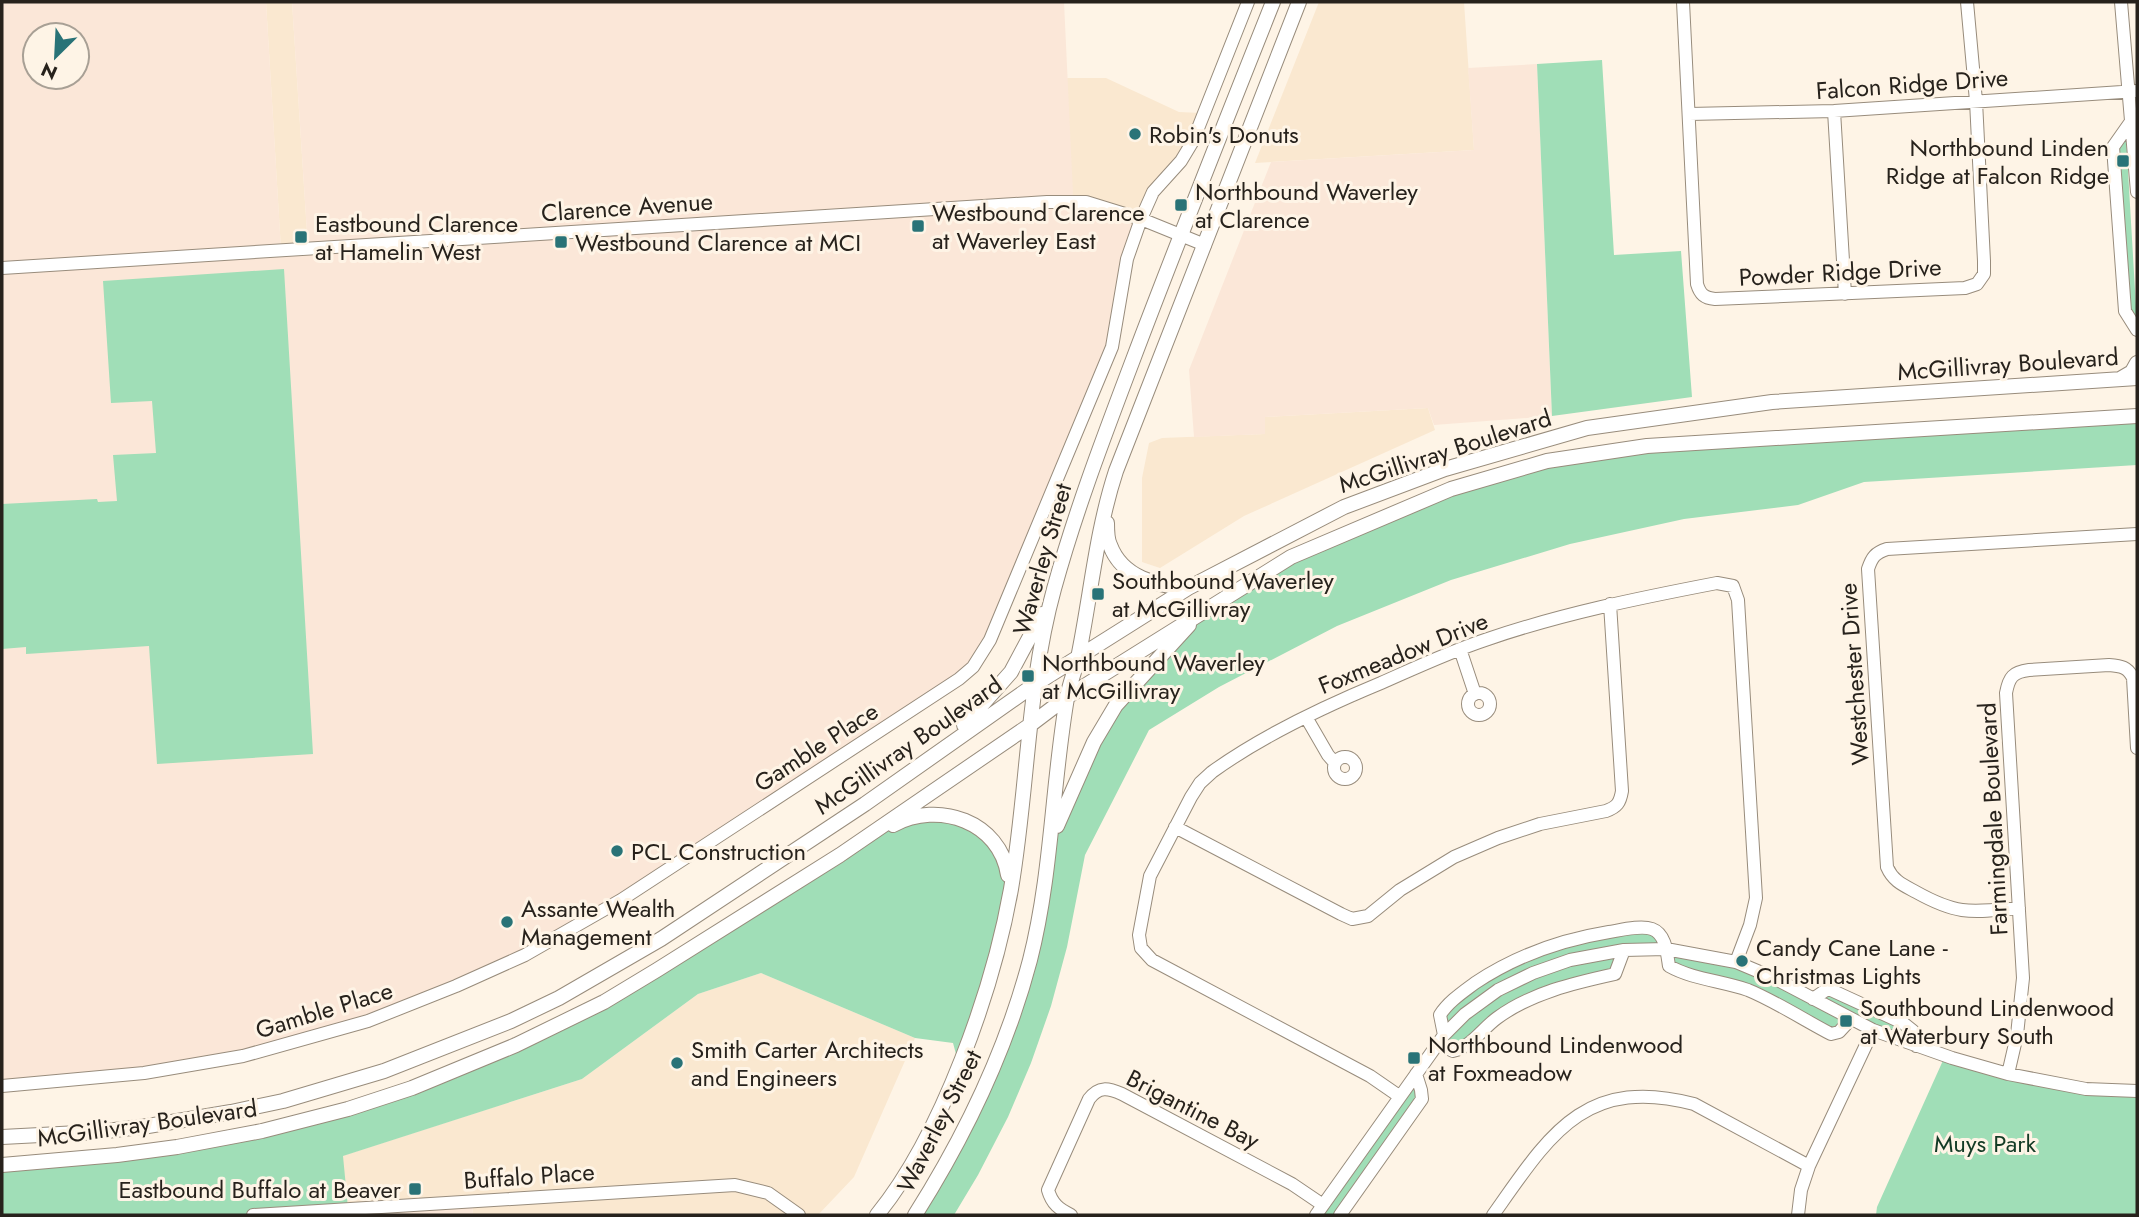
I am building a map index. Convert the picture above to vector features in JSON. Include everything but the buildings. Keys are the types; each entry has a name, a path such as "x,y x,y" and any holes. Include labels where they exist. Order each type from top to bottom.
{"main road":[{"name":"Waverley Street","path":"881,1211 921,1148 959,1065 986,990 1011,890 1034,685 1054,591 1079,502 1180,234 1273,2"},
{"name":"Waverley Street","path":"915,1215 981,1098 1006,1039 1030,960 1051,843 1067,697 1077,660 1105,505 1299,2"},
{"path":"2118,380 2132,372 2137,363"},
{"name":"McGillivray Boulevard","path":"2,1137 98,1132 232,1112 346,1083 472,1038 559,998 661,939 865,804 1034,685 1188,588 1344,507 1445,469 1587,428 1772,402 2137,378"},
{"name":"McGillivray Boulevard","path":"2,1165 117,1155 218,1140 302,1121 412,1088 476,1063 604,1002 840,855 1067,697 1201,612 1303,552 1451,489 1547,461 1647,446 2137,416"},
{"path":"1105,505 1109,544 1122,566 1141,579 1167,587 1188,588"},
{"path":"940,749 991,698 1011,672 1054,591"},
{"path":"1051,843 1094,742 1116,705 1201,612"},
{"path":"840,855 901,821 938,815 957,817 985,831 996,844 1007,864 1011,890"},
{"path":"863,1215 881,1211"}],"street":[{"name":"Gamble Place","path":"2,1086 144,1073 243,1056 368,1021 445,991 525,955 591,919 959,679 973,667 990,640 1112,347 1127,259 1141,219 1153,192 1181,161 1193,141 1248,2"},
{"path":"1683,2 1689,114"},
{"path":"1967,2 1976,101"},
{"path":"2121,2 2134,91 2132,120 2137,192"},
{"name":"Falcon Ridge Drive","path":"1689,114 1834,111 2134,91"},
{"name":"Powder Ridge Drive","path":"1689,114 1697,284 1700,293 1706,298 1714,299 1845,295 1965,288 1977,284 1984,274 1976,101"},
{"path":"1834,111 1845,295"},
{"path":"2132,120 2113,147 2124,311 2137,330"},
{"name":"Clarence Avenue","path":"2,268 1047,202 1086,202 1141,219 1205,245"},
{"name":"Westchester Drive","path":"2019,908 1957,911 1929,899 1891,877 1887,867 1868,569 1874,555 1886,549 2137,534"},
{"name":"Foxmeadow Drive","path":"1399,1097 1370,1076 1152,960 1141,948 1139,935 1150,876 1191,796 1212,772 1346,697 1460,649 1610,604 1717,583 1733,586 1737,592 1756,898 1754,913 1736,962"},
{"path":"1175,827 1341,914 1352,919 1361,919 1400,890 1454,857 1540,824 1616,807 1622,791 1610,604"},
{"path":"1460,649 1475,694"},
{"name":"Farmingdale Boulevard","path":"2008,1074 2022,1007 2023,978 2006,693 2008,680 2017,672 2029,670 2121,666 2130,671 2133,678 2137,748"},
{"path":"1306,717 1335,762"},
{"path":"1624,950 1615,974 1548,991 1497,1018 1462,1049 1453,1051 1441,1039 1440,1015 1444,1009 1489,975 1542,948 1571,938 1648,928 1662,938 1669,967 1679,972 1751,992 1830,1034 1839,1032 1851,1019"},
{"path":"1320,1210 1441,1039 1465,1014 1498,990 1533,973 1570,960 1624,950 1666,949 1736,962 1873,1030 1916,1046 2008,1074 2086,1089 2137,1091"},
{"path":"1813,999 1826,990 1831,990 1903,1023 1913,1031 1916,1046"},
{"path":"1798,1215 1801,1190 1809,1166 1873,1030"},
{"path":"1340,1215 1422,1099 1416,1074"},
{"name":"Brigantine Bay","path":"1071,1215 1051,1201 1048,1190 1089,1100 1095,1091 1101,1088 1122,1094 1292,1184 1320,1210"},
{"path":"1493,1215 1546,1142 1570,1121 1608,1101 1631,1096 1652,1096 1694,1104 1809,1166"},
{"name":"Buffalo Place","path":"253,1215 735,1185 768,1193 799,1215"},
{"path":"472,1201 473,1215"}],"shaded area":[{"path":"2,2 266,2 281,249 308,248 292,2 1064,2 1073,194 1068,202 1141,219 1112,347 973,667 591,919 403,1009 243,1056 2,1086"},
{"path":"266,2 292,2 308,248 281,250"},
{"path":"1319,2 1464,2 1474,150 1255,163"},
{"path":"1537,64 1552,416 1434,425 1428,408 1265,417 1265,434 1194,437 1189,370 1271,162 1474,150 1468,68"},
{"path":"1067,78 1106,78 1179,112 1201,113 1187,148 1141,219 1067,202"},
{"path":"1428,408 1435,430 1244,516 1160,568 1142,562 1142,478 1149,443 1162,438 1264,434 1264,417"},
{"path":"761,973 915,1038 854,1177 818,1215 473,1215 472,1201 348,1208 342,1156 582,1079 698,994"},
{"path":"472,1201 473,1215 253,1215"}],"green space":[{"path":"1602,60 1614,255 1681,251 1692,397 1552,416 1537,64"},
{"path":"2126,137 2137,324 2129,312 2118,149"},
{"path":"284,269 313,754 157,764 149,646 26,654 26,647 2,649 2,504 97,499 98,502 117,501 113,455 156,453 152,401 111,403 103,281"},
{"path":"2137,416 2137,465 1864,482 1798,505 1684,519 1570,544 1451,580 1337,626 1219,687 1149,730 1085,855 1067,947 1051,1006 1008,1117 954,1215 915,1215 1006,1039 1051,843 1094,742 1201,612 1291,557 1451,489 1594,453"},
{"path":"938,815 985,831 1011,890 959,1065 953,1043 915,1038 761,973 698,994 582,1079 343,1156 348,1208 253,1215 2,1215 2,1165 262,1131 516,1045 901,821"},
{"path":"1652,932 1666,949 1624,950 1620,966 1497,1018 1462,1049 1438,1044 1445,1014 1479,985 1540,953 1610,935"},
{"path":"1666,949 1736,962 1813,999 1826,990 1903,1023 1916,1046 1851,1019 1839,1032 1777,1006 1679,972"},
{"name":"Muys Park","path":"1945,1056 2008,1074 2137,1091 2137,1215 1876,1215 1877,1207"},
{"path":"1416,1074 1421,1090 1340,1215 1316,1215"}],"place":[{"name":"Robin's Donuts","path":"1135,134"},
{"name":"Northbound Linden Ridge at Falcon Ridge","path":"2123,161"},
{"name":"Northbound Waverley at Clarence","path":"1181,205"},
{"name":"Westbound Clarence at Waverley East","path":"918,226"},
{"name":"Eastbound Clarence at Hamelin West","path":"301,237"},
{"name":"Westbound Clarence at MCI","path":"561,242"},
{"name":"Southbound Waverley at McGillivray","path":"1098,594"},
{"name":"Northbound Waverley at McGillivray","path":"1028,676"},
{"name":"PCL Construction","path":"617,851"},
{"name":"Assante Wealth Management","path":"507,922"},
{"name":"Candy Cane Lane - Christmas Lights","path":"1742,961"},
{"name":"Southbound Lindenwood at Waterbury South","path":"1846,1021"},
{"name":"Northbound Lindenwood at Foxmeadow","path":"1414,1058"},
{"name":"Smith Carter Architects and Engineers","path":"677,1063"},
{"name":"Eastbound Buffalo at Beaver","path":"415,1189"}]}
